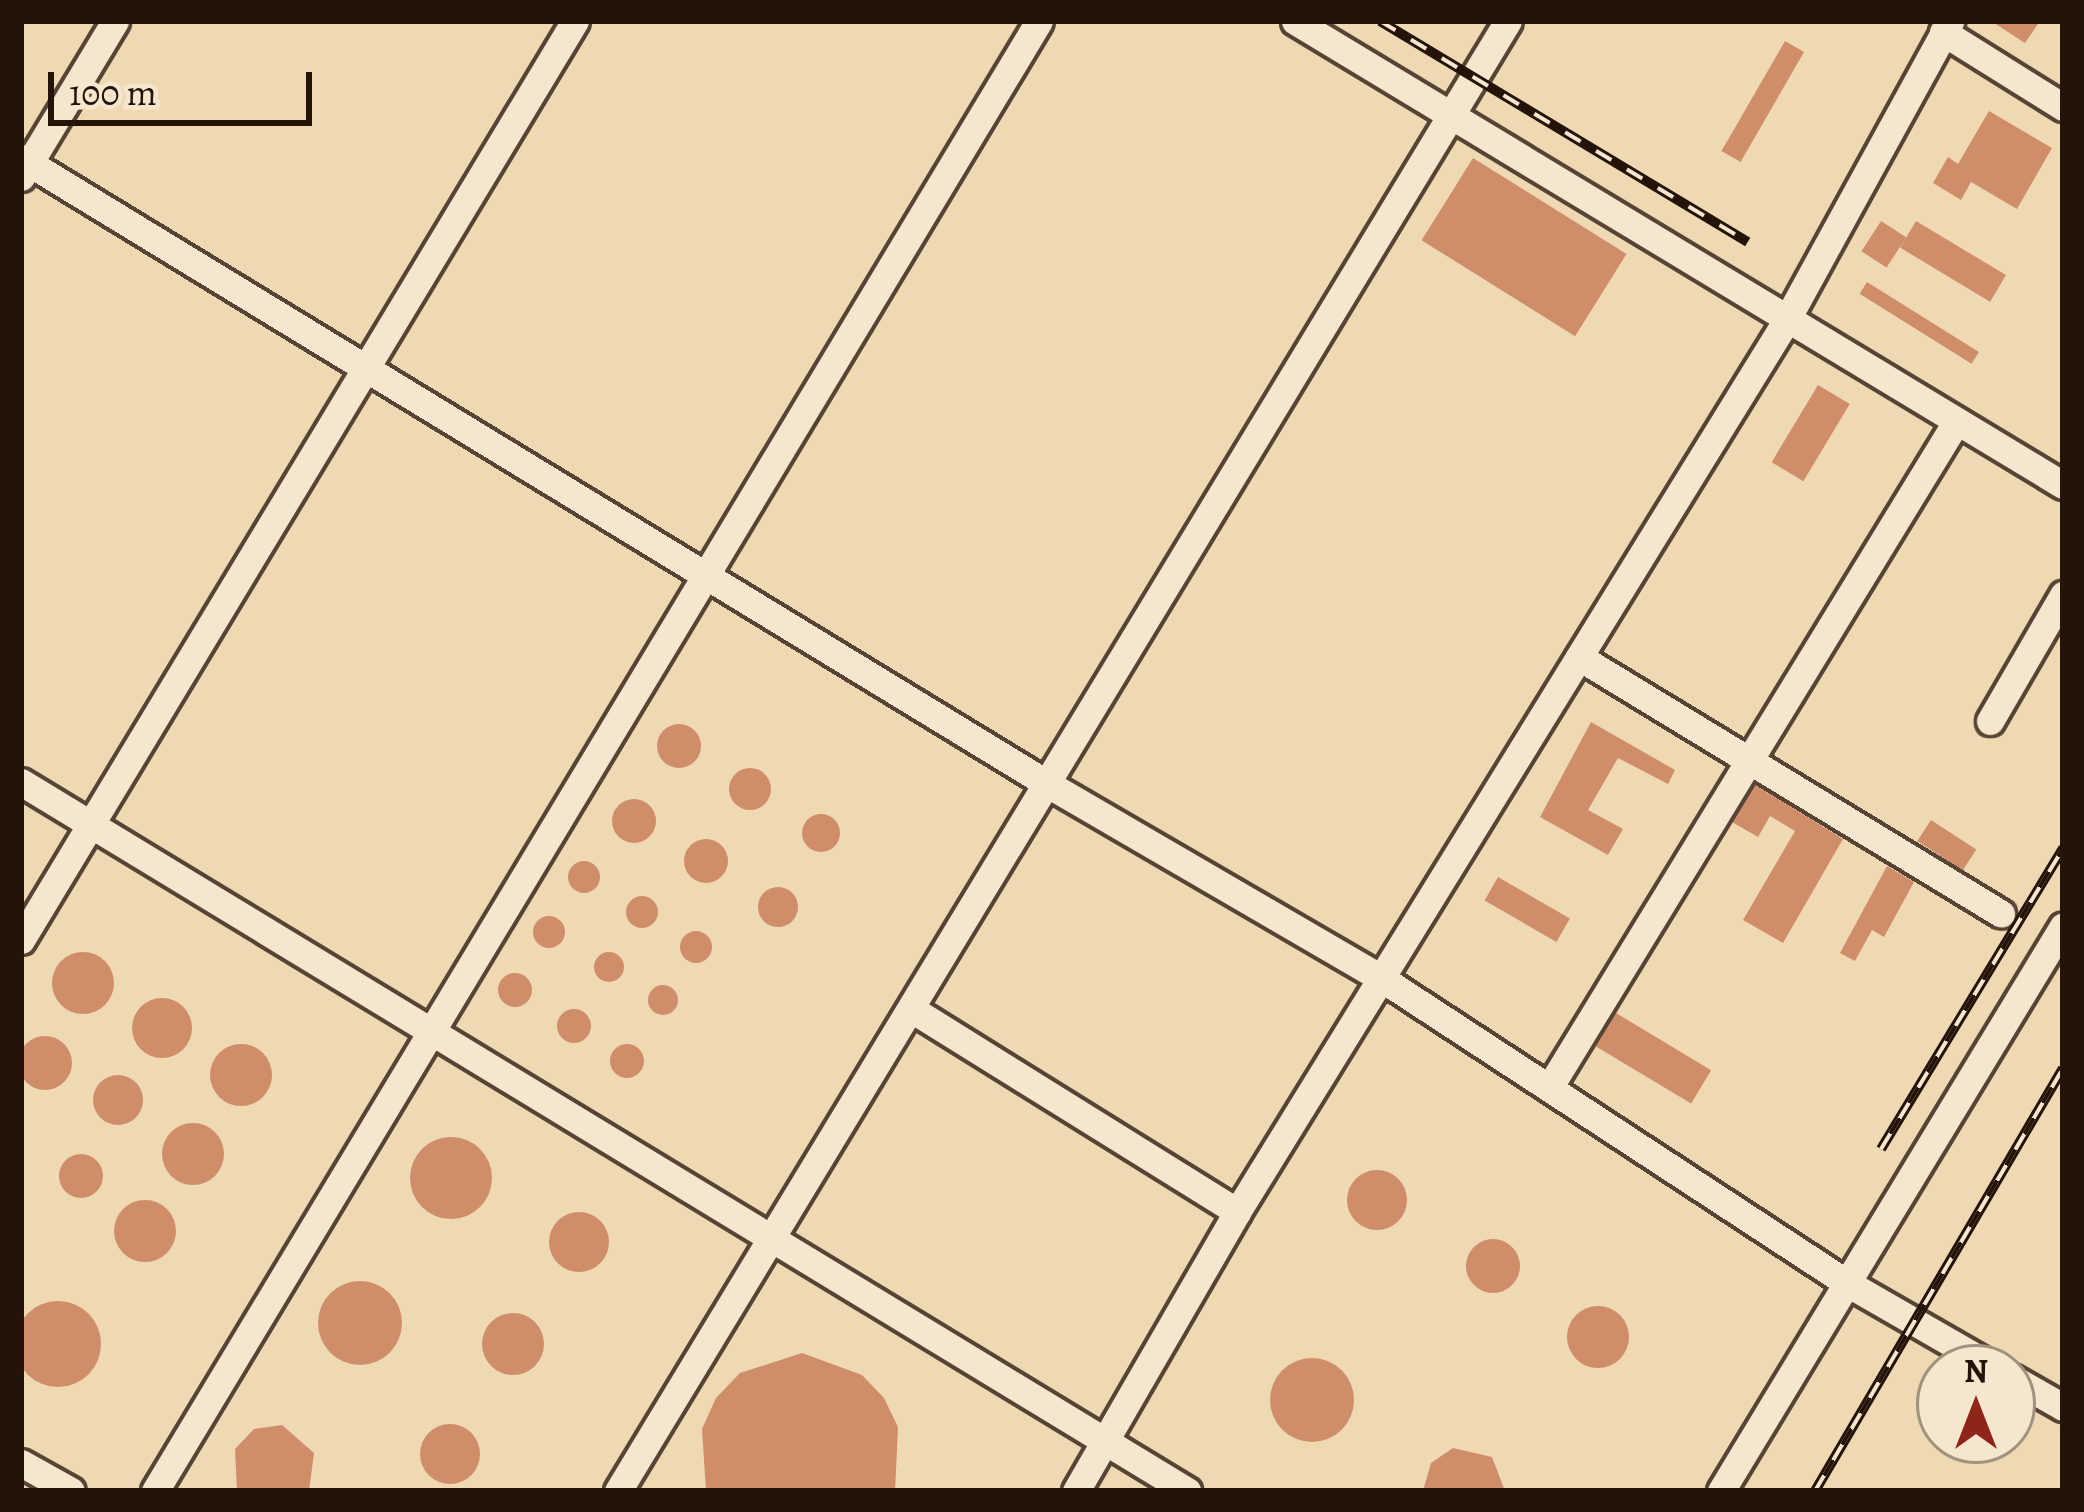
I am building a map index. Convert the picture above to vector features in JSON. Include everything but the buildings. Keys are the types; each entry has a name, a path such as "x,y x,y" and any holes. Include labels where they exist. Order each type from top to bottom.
{"lane":[{"path":"115,21 24,166 1046,783 1381,978 1847,1283 1953,1344"},
{"path":"21,940 361,368 575,21"},
{"path":"155,1491 1039,21"},
{"path":"1295,21 2063,485"},
{"path":"618,1491 1508,21"},
{"path":"1076,1491 1237,1213 1786,321 1946,27 2063,107"},
{"path":"1550,1088 1956,422"},
{"path":"1990,721 2063,595"},
{"path":"1579,657 2001,914"},
{"path":"21,782 772,1233 1187,1491"},
{"path":"1721,1491 2063,926"},
{"path":"913,1010 1237,1213"},
{"path":"2036,1392 2063,1407"},
{"path":"21,1463 71,1491"}],"railway":[{"path":"1380,21 1748,242"},
{"path":"1881,1149 2063,848"},
{"path":"1815,1491 2063,1068"}]}
